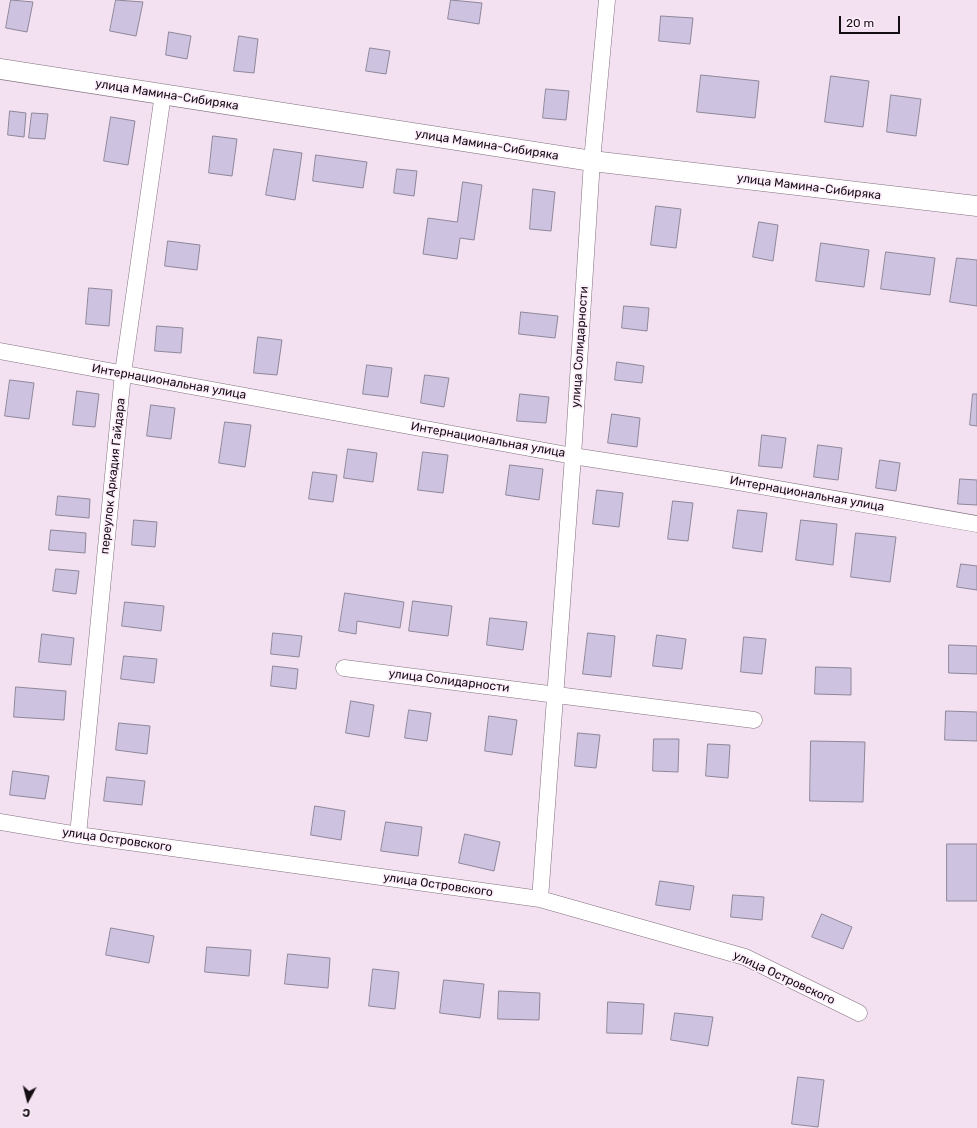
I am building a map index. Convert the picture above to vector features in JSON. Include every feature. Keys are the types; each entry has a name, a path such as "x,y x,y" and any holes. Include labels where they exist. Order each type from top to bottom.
{"street":[{"name":"улица Солидарности","path":"540,899 573,456 592,161 606,0"},
{"name":"улица Мамина-Сибиряка","path":"0,68 592,161 977,206"},
{"name":"переулок Аркадия Гайдара","path":"78,835 122,373 163,94"},
{"name":"Интернациональная улица","path":"0,351 573,456 729,481 977,524"},
{"name":"улица Солидарности","path":"344,668 754,720"},
{"name":"улица Островского","path":"0,822 78,835 540,899 745,957 859,1013"}],"building":[{"path":"11,0 33,2 27,32 6,28"},
{"path":"116,0 143,2 136,36 110,31"},
{"path":"451,0 482,3 479,24 448,19"},
{"path":"661,16 693,18 690,44 659,41"},
{"path":"169,32 191,36 187,59 166,55"},
{"path":"239,36 258,39 254,73 234,71"},
{"path":"370,48 390,51 386,74 366,71"},
{"path":"701,75 759,81 755,118 697,112"},
{"path":"831,76 869,81 863,127 825,122"},
{"path":"546,89 569,91 566,120 543,118"},
{"path":"891,95 921,99 916,136 887,132"},
{"path":"10,111 26,113 24,137 8,135"},
{"path":"32,113 48,114 45,139 29,138"},
{"path":"111,117 135,121 128,165 104,161"},
{"path":"213,136 237,139 232,176 209,173"},
{"path":"274,149 302,153 295,200 266,195"},
{"path":"316,155 367,162 363,188 313,181"},
{"path":"397,169 417,171 414,196 394,193"},
{"path":"463,182 482,185 474,240 460,238 457,259 423,254 428,218 457,222"},
{"path":"533,189 555,192 551,231 530,229"},
{"path":"656,206 681,209 676,248 651,245"},
{"path":"759,222 778,225 773,261 753,257"},
{"path":"168,241 200,245 197,270 165,266"},
{"path":"821,243 869,250 864,287 816,281"},
{"path":"886,252 935,258 930,295 881,289"},
{"path":"957,258 977,260 977,306 950,302"},
{"path":"89,288 112,290 109,326 86,324"},
{"path":"624,306 649,308 647,331 622,328"},
{"path":"521,312 558,316 555,338 519,334"},
{"path":"157,326 183,328 181,353 155,351"},
{"path":"258,337 282,340 277,375 254,373"},
{"path":"617,362 644,366 642,383 615,380"},
{"path":"367,365 392,368 388,397 363,394"},
{"path":"425,375 449,378 444,407 421,403"},
{"path":"10,380 34,383 29,419 5,416"},
{"path":"77,391 99,394 95,427 73,425"},
{"path":"520,394 549,397 546,423 517,421"},
{"path":"973,394 977,394 977,426 970,425"},
{"path":"151,405 175,408 171,439 147,436"},
{"path":"612,414 640,418 637,447 608,443"},
{"path":"225,422 251,425 245,467 219,463"},
{"path":"762,435 786,438 782,468 759,466"},
{"path":"818,445 842,448 838,480 814,477"},
{"path":"348,449 377,453 373,482 344,478"},
{"path":"423,452 448,455 443,493 418,490"},
{"path":"880,460 900,463 896,491 876,488"},
{"path":"510,465 543,469 539,500 506,495"},
{"path":"313,472 337,475 333,502 309,499"},
{"path":"960,479 977,480 977,505 958,504"},
{"path":"597,490 623,493 619,527 593,524"},
{"path":"58,496 90,499 89,518 56,515"},
{"path":"673,501 693,503 688,541 668,539"},
{"path":"738,510 767,513 762,552 733,548"},
{"path":"134,520 157,522 155,547 132,545"},
{"path":"801,520 837,524 833,565 796,560"},
{"path":"51,530 86,533 85,553 49,550"},
{"path":"856,533 896,537 890,582 851,577"},
{"path":"961,564 977,566 977,590 957,587"},
{"path":"56,569 79,571 76,594 53,591"},
{"path":"345,593 404,602 400,628 357,621 356,634 339,631"},
{"path":"413,601 452,606 448,636 409,631"},
{"path":"125,602 164,606 161,631 122,626"},
{"path":"490,618 527,622 523,650 487,645"},
{"path":"273,633 302,636 299,657 271,654"},
{"path":"588,633 615,636 611,677 583,674"},
{"path":"42,634 74,638 71,665 39,662"},
{"path":"657,635 686,639 682,669 653,666"},
{"path":"744,637 766,639 762,674 741,672"},
{"path":"949,645 977,646 977,674 949,673"},
{"path":"124,656 157,659 154,683 121,679"},
{"path":"273,666 298,669 296,689 271,686"},
{"path":"816,667 851,668 851,695 815,694"},
{"path":"16,687 66,691 64,720 14,717"},
{"path":"351,701 374,705 369,737 346,733"},
{"path":"409,710 431,713 427,741 405,738"},
{"path":"946,711 977,712 977,741 945,740"},
{"path":"489,716 517,720 512,755 485,751"},
{"path":"119,723 150,726 147,754 116,750"},
{"path":"578,733 600,735 596,768 575,766"},
{"path":"654,739 679,739 678,772 653,771"},
{"path":"811,741 865,742 863,802 810,801"},
{"path":"708,744 730,745 728,778 706,776"},
{"path":"13,771 49,776 45,799 10,795"},
{"path":"107,777 145,781 142,805 104,801"},
{"path":"315,806 345,811 341,840 311,835"},
{"path":"386,822 422,827 418,856 381,851"},
{"path":"465,834 500,842 494,871 459,863"},
{"path":"947,844 977,844 977,901 947,901"},
{"path":"660,881 694,886 690,910 656,905"},
{"path":"733,895 764,897 762,920 731,917"},
{"path":"822,914 852,927 843,949 812,937"},
{"path":"111,928 154,936 149,963 106,955"},
{"path":"207,947 251,950 249,976 205,972"},
{"path":"288,954 330,958 328,988 285,984"},
{"path":"373,969 399,972 395,1009 369,1006"},
{"path":"444,980 484,984 480,1018 440,1013"},
{"path":"499,991 540,993 539,1020 498,1019"},
{"path":"608,1002 644,1004 642,1034 607,1033"},
{"path":"675,1013 713,1017 708,1046 671,1040"},
{"path":"798,1077 824,1080 818,1127 792,1124"}]}
